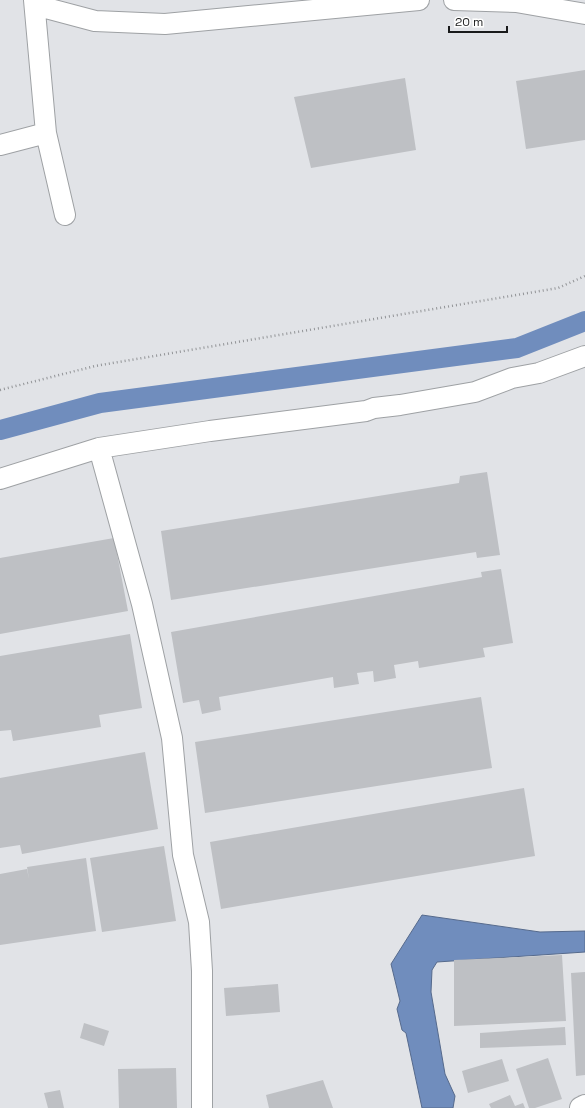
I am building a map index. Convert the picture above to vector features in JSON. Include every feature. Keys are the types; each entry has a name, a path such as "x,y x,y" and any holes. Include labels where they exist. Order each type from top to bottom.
{"highway":[{"path":"581,1108 585,1106"}],"street":[{"path":"65,214 46,133 34,2 95,21 165,24 419,0"},
{"path":"454,0 516,2 585,14"},
{"path":"0,145 46,133"},
{"path":"0,479 99,448 210,431 366,411 374,408 400,406 475,392 512,378 539,373 585,356"},
{"path":"99,448 142,604 172,738 183,855 199,922 202,971 202,1108"}],"path":[{"path":"0,390 95,366 558,288 585,276"}],"water":[{"path":"422,915 540,932 585,931 585,952 437,962 432,970 431,992 445,1074 455,1096 453,1108 422,1108 406,1033 402,1030 397,1009 400,1001 391,964"}],"building":[{"path":"585,70 585,140 526,149 516,81"},
{"path":"405,78 416,150 311,168 294,97"},
{"path":"487,472 500,555 477,558 476,552 171,600 161,531 459,483 460,476"},
{"path":"114,538 128,611 0,634 0,558"},
{"path":"501,569 513,643 483,648 485,657 419,668 418,661 394,665 396,678 374,682 373,671 357,673 359,684 334,688 333,677 219,697 221,710 202,714 199,700 183,703 171,632 482,577 481,572"},
{"path":"130,634 142,708 99,715 101,727 13,741 11,730 0,731 0,656"},
{"path":"481,697 492,768 205,813 195,742"},
{"path":"145,752 158,829 22,854 20,845 0,848 0,778"},
{"path":"524,788 535,856 221,909 210,842"},
{"path":"164,846 176,921 102,932 90,858"},
{"path":"86,858 96,931 0,945 0,874 27,869 29,879 27,867"},
{"path":"562,955 566,1021 454,1026 454,960"},
{"path":"585,972 585,1075 576,1076 571,973"},
{"path":"278,984 280,1012 226,1016 224,988"},
{"path":"84,1023 109,1031 104,1046 80,1038"},
{"path":"565,1027 566,1045 480,1048 480,1033"},
{"path":"548,1058 562,1099 535,1108 529,1108 516,1069"},
{"path":"502,1059 509,1081 468,1093 462,1071"},
{"path":"176,1068 177,1108 119,1108 118,1069"},
{"path":"323,1080 333,1108 269,1108 266,1095"},
{"path":"60,1090 64,1108 48,1108 44,1093"},
{"path":"510,1095 515,1106 523,1103 525,1108 491,1108 489,1104"}],"waterway":[{"path":"0,430 100,403 517,348 585,321"}]}
